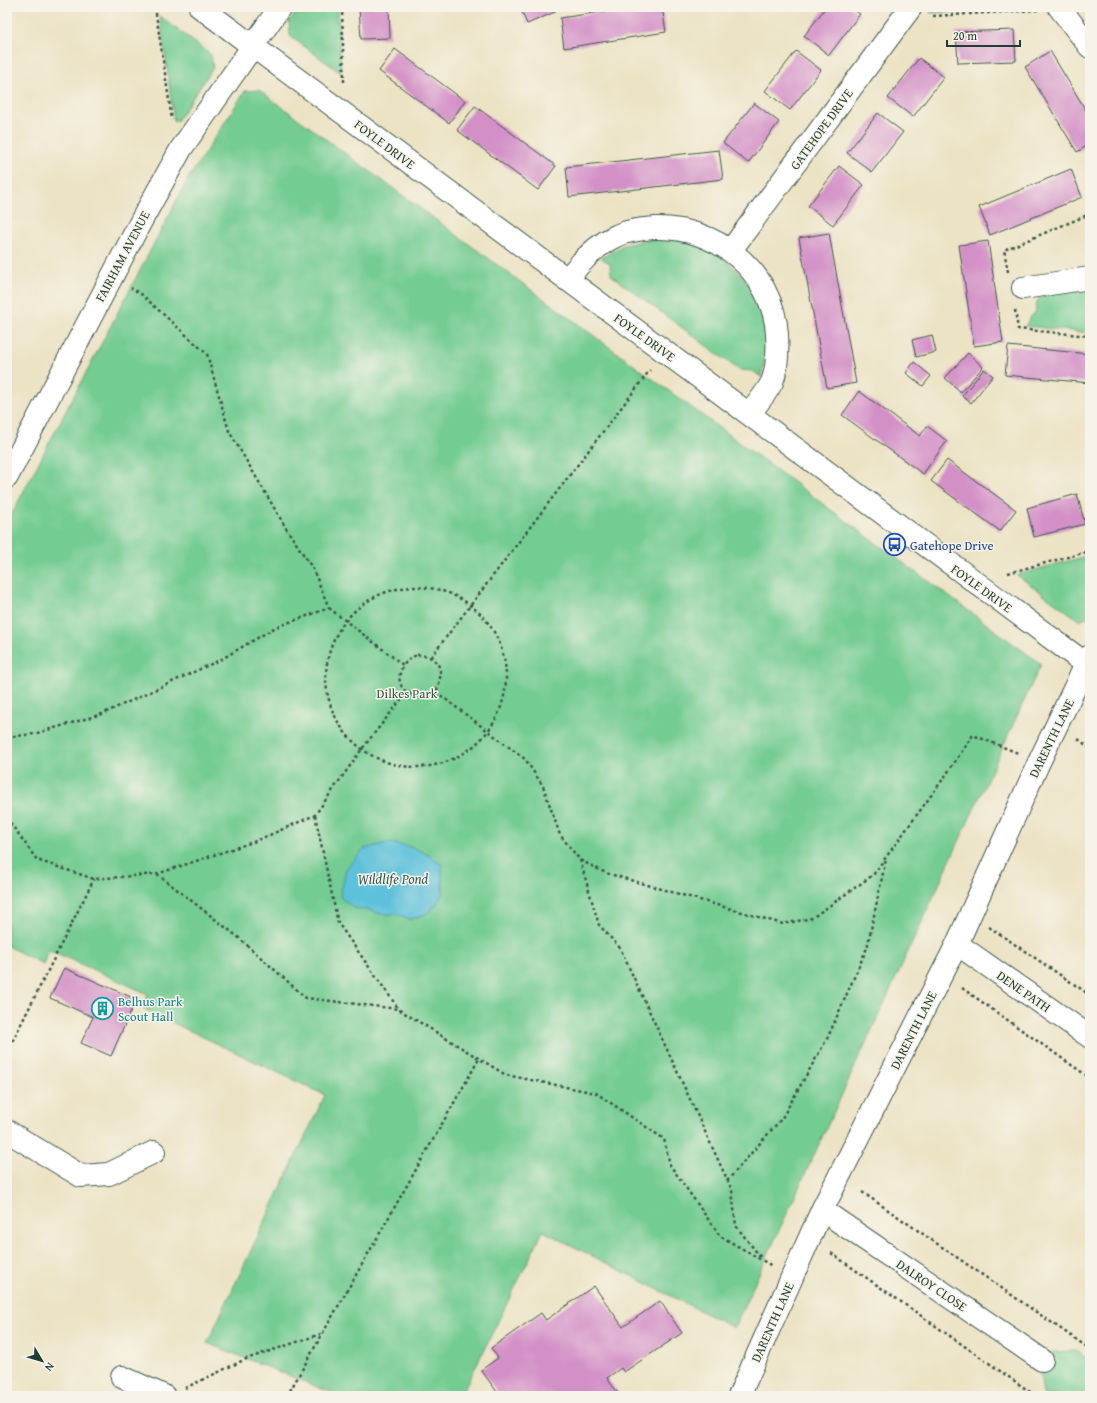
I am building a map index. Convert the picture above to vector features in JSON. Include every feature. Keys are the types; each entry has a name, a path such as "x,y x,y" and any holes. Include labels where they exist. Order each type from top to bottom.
{"street":[{"name":"FOYLE DRIVE","path":"200,7 567,280 665,350 749,414 1089,662"},
{"name":"FAIRHAM AVENUE","path":"7,477 111,278 181,149 252,45 280,7"},
{"name":"GATEHOPE DRIVE","path":"731,250 911,7"},
{"path":"1052,8 1090,47"},
{"path":"567,280 578,265 596,248 617,235 644,228 665,228 688,231 710,238 731,250 757,278 771,303 776,321 777,363 772,382 749,414"},
{"path":"1023,288 1090,278"},
{"name":"DARENTH LANE","path":"739,1396 822,1210 957,944 1039,762 1089,662"},
{"name":"DENE PATH","path":"957,944 1090,1037"},
{"path":"7,1131 81,1176 109,1174 154,1152"},
{"name":"DALROY CLOSE","path":"822,1210 1042,1360"},
{"path":"122,1377 162,1393"}],"path":[{"path":"155,7 173,126"},
{"path":"342,7 344,82"},
{"path":"931,16 1052,8"},
{"path":"111,278 141,294 206,354 229,431 286,528 313,569 329,608 402,665"},
{"path":"430,657 665,350"},
{"path":"1008,573 1090,551"},
{"path":"418,587 437,589 455,595 471,605 485,618 495,633 503,650 506,669 506,688 502,706 489,731 468,751 452,760 433,765 415,767 396,765 378,759 362,749 348,736 338,721 330,703 327,685 327,666 331,647 346,621 365,603 381,594 399,588 418,587"},
{"path":"7,737 34,734 102,714 220,660 276,627 329,608"},
{"path":"417,655 430,657 440,667 441,681 436,692 420,697 407,692 400,680 399,674 402,665 411,657 417,655"},
{"path":"7,818 37,860 94,879 142,877 157,874 256,841 315,815 362,749 407,692"},
{"path":"436,692 525,759 543,786 560,835 580,860 599,925 620,948 732,1190 736,1226 763,1261"},
{"path":"580,860 606,873 783,924 812,918 873,875 946,775 973,734 1039,762"},
{"path":"1078,739 1090,748"},
{"path":"315,815 338,923 398,1009 506,1075 596,1094 664,1139 670,1165 720,1236 776,1268"},
{"path":"727,1181 782,1118 828,1037 867,948 886,857"},
{"path":"157,874 238,937 306,998 398,1009"},
{"path":"7,1052 94,879"},
{"path":"988,926 1090,995"},
{"path":"962,988 1090,1078"},
{"path":"287,1396 479,1059"},
{"path":"862,1192 1090,1349"},
{"path":"831,1254 1036,1396"},
{"path":"162,1393 246,1359 322,1334"}],"green space":[{"path":"302,7 338,7 341,73 290,36 289,21"},
{"path":"935,7 1035,7 930,13"},
{"path":"160,16 211,55 213,68 177,121 174,122"},
{"name":"Dilkes Park","path":"259,90 1041,664 734,1328 543,1231 461,1396 340,1396 207,1343 325,1095 142,1008 148,994 49,950 43,964 7,946 7,523 188,179 245,91"},
{"path":"677,238 703,246 723,259 738,272 750,286 764,319 766,338 765,357 761,377 753,371 739,370 611,275 610,264 601,258 623,245 652,239"},
{"path":"1090,285 1090,333 1025,326 1032,315 1035,314 1037,302 1041,295"},
{"path":"1090,555 1090,616 1079,620 1017,575"},
{"path":"1076,1351 1090,1360 1090,1396 1045,1396 1043,1394 1040,1375 1053,1352"}],"water":[{"name":"Wildlife Pond","path":"387,843 416,849 442,865 443,893 435,906 426,914 410,919 397,914 381,914 369,910 354,908 340,897 346,869 364,849"}],"building":[{"path":"359,7 389,7 390,38 361,39"},
{"path":"520,7 552,7 555,12 527,24"},
{"path":"635,7 662,7 666,32 564,48 560,18"},
{"path":"826,7 850,7 860,14 829,55 804,36"},
{"path":"1014,30 1016,61 958,63 956,32"},
{"path":"395,49 465,101 449,123 379,71"},
{"path":"796,51 821,70 790,110 765,91"},
{"path":"1050,51 1090,117 1090,144 1077,152 1025,67"},
{"path":"919,58 944,77 913,117 888,98"},
{"path":"754,103 779,122 748,163 723,143"},
{"path":"475,106 556,166 538,190 457,130"},
{"path":"878,113 903,132 872,172 847,153"},
{"path":"719,150 723,179 569,197 566,167"},
{"path":"839,166 864,185 833,225 808,206"},
{"path":"1071,169 1082,197 990,235 979,207"},
{"path":"829,233 856,383 827,388 799,238"},
{"path":"988,241 1003,342 974,346 959,245"},
{"path":"932,335 936,352 916,357 912,340"},
{"path":"1008,346 1090,354 1090,383 1005,375"},
{"path":"968,353 983,367 961,392 945,378"},
{"path":"914,362 931,376 923,386 906,373"},
{"path":"984,369 993,376 971,403 962,396"},
{"path":"859,391 920,436 927,426 947,441 923,474 842,415"},
{"path":"947,460 1016,510 1000,531 931,481"},
{"path":"1077,494 1085,524 1034,537 1027,508"},
{"name":"Belhus Park Scout Hall","path":"64,968 136,999 111,1056 81,1043 93,1017 50,998"},
{"path":"594,1286 623,1327 660,1301 682,1333 624,1372 621,1368 607,1378 620,1396 500,1396 481,1370 498,1358 491,1348 541,1313 546,1320"}],"place":[{"name":"Gatehope Drive","path":"894,545"},
{"name":"Belhus Park Scout Hall","path":"103,1008"}]}
